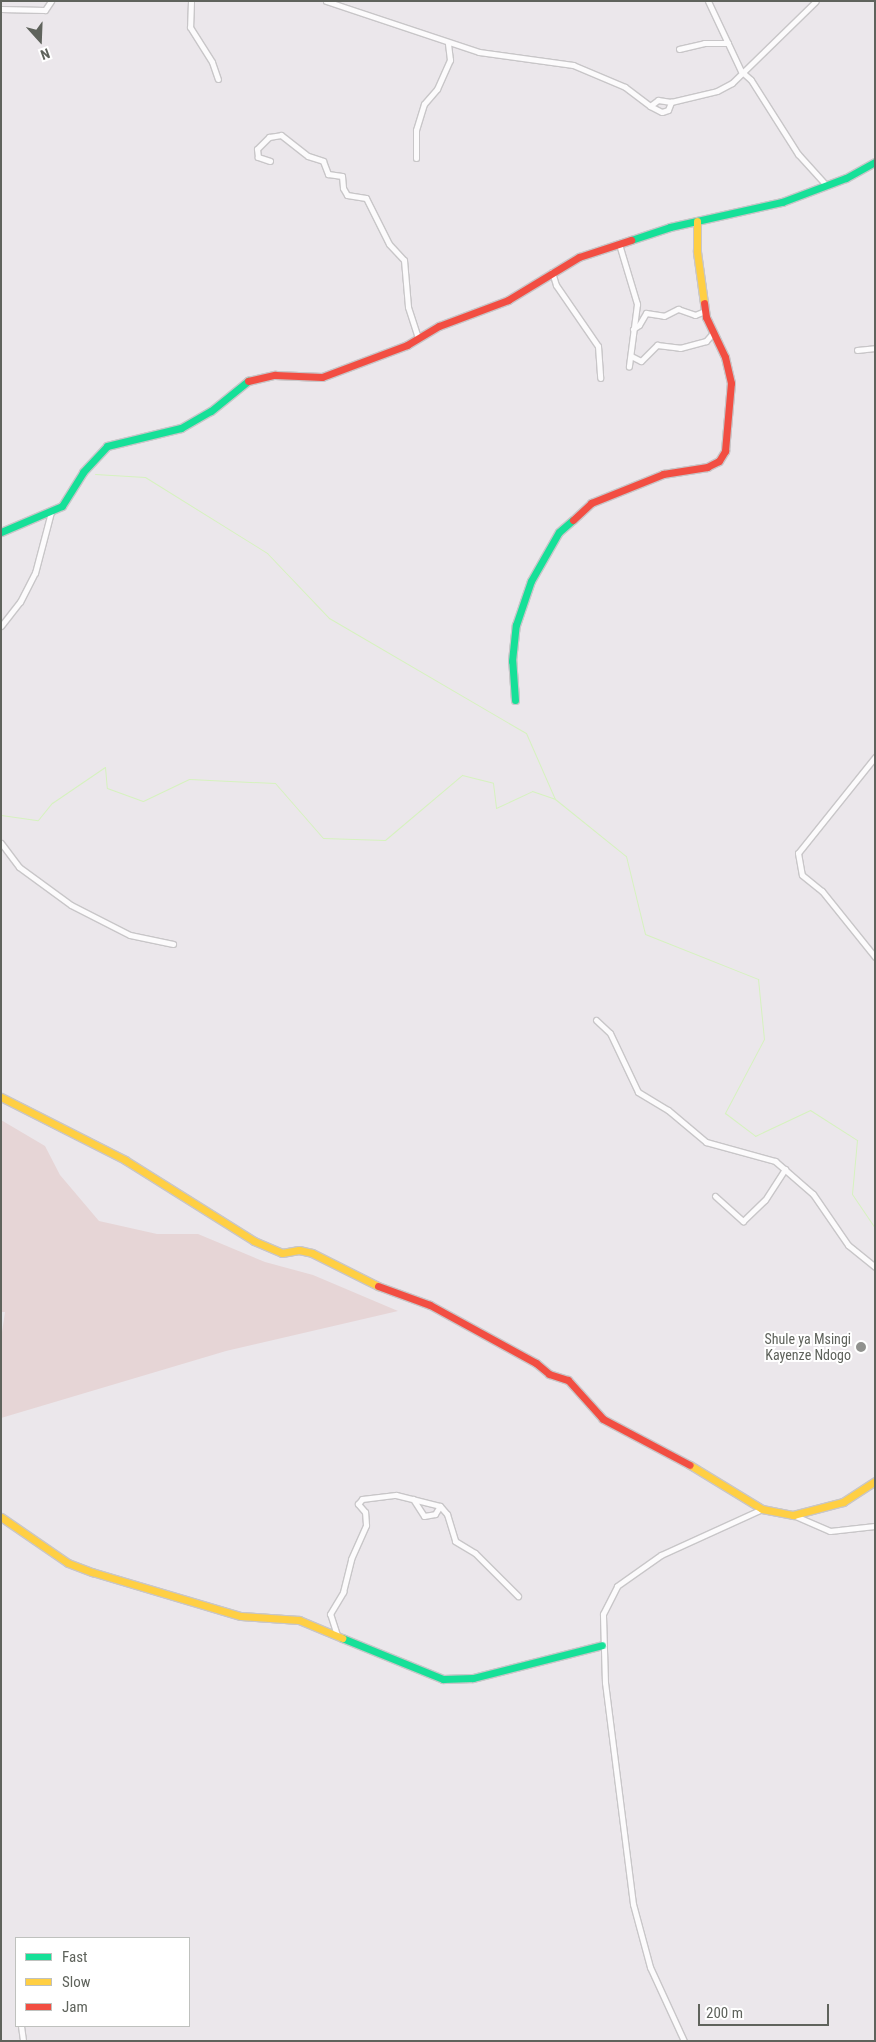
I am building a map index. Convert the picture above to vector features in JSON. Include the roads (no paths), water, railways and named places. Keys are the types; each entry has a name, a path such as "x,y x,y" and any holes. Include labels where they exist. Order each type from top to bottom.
{"street":[{"path":"29,9 30,1"},
{"path":"1,9 45,10 51,1"},
{"path":"191,1 190,28 212,62 218,79"},
{"path":"326,1 479,52 573,65 625,87 650,106 662,112 668,110 671,102"},
{"path":"708,1 744,74 751,80 798,154 826,186"},
{"path":"650,106 658,100 671,102 722,89 744,74 816,1"},
{"path":"416,158 416,130 424,104 437,89 450,60 448,43"},
{"path":"679,50 704,43 728,43"},
{"path":"737,60 750,66"},
{"path":"270,161 258,158 257,149 269,137 280,136 308,156 322,161 330,175 342,176 342,188 347,195 366,198 388,244 406,263 408,307 418,338"},
{"path":"1,532 51,512 66,502 83,472 107,446 182,428 211,411 253,379 275,375 316,379 418,338 445,324 508,300 579,257 697,221 772,204 826,186 875,162"},
{"path":"515,700 512,661 516,625 531,581 559,532 591,503 663,474 707,467 719,461 725,451 731,383 725,357 712,334 705,311 697,221"},
{"path":"618,244 637,304 632,329 629,366"},
{"path":"552,272 556,285 598,346 600,378"},
{"path":"632,329 639,326 646,312 664,316 678,309 695,316 705,311"},
{"path":"631,356 640,361 657,345 680,348 706,341 712,334"},
{"path":"857,350 875,348"},
{"path":"1,626 20,602 35,573 51,512"},
{"path":"875,757 798,853 802,875 822,891 875,957"},
{"path":"1,843 19,867 71,905 130,936 173,944"},
{"path":"596,1020 610,1033 638,1092 668,1110 706,1142 769,1158 785,1169 819,1201 848,1245 875,1267"},
{"path":"1,1097 122,1158 196,1208 254,1241 282,1253 299,1250 312,1253 389,1291 430,1305 536,1363 549,1374 568,1380 603,1419 725,1484 762,1509 793,1515 830,1531 875,1526"},
{"path":"715,1196 743,1221 765,1200 785,1169"},
{"path":"793,1515 832,1507 875,1481"},
{"path":"337,1636 330,1614 346,1584 353,1554 366,1525 366,1515 358,1504 359,1499 396,1496 440,1506 447,1514 455,1541 475,1553 518,1596"},
{"path":"413,1499 424,1516 435,1514 440,1506"},
{"path":"684,2041 650,1967 637,1927 602,1644 603,1614 617,1586 666,1552 762,1509"},
{"path":"1,1517 68,1563 92,1572 241,1616 299,1620 337,1636 372,1647 417,1670 453,1681 602,1644"},
{"path":"21,2027 23,2041"}],"waterway":[{"path":"95,474 145,477 267,553 329,618 526,733 555,799"},
{"path":"1,815 38,820 52,803 105,767 107,788 143,801 189,779 275,783 323,838 385,840 462,775 493,783 496,808 532,791 555,799 626,856 645,934 758,979 764,1039 725,1113 755,1136 810,1110 857,1140 852,1194 875,1228"}],"place":[{"name":"Shule ya Msingi Kayenze Ndogo","path":"861,1347"}]}
